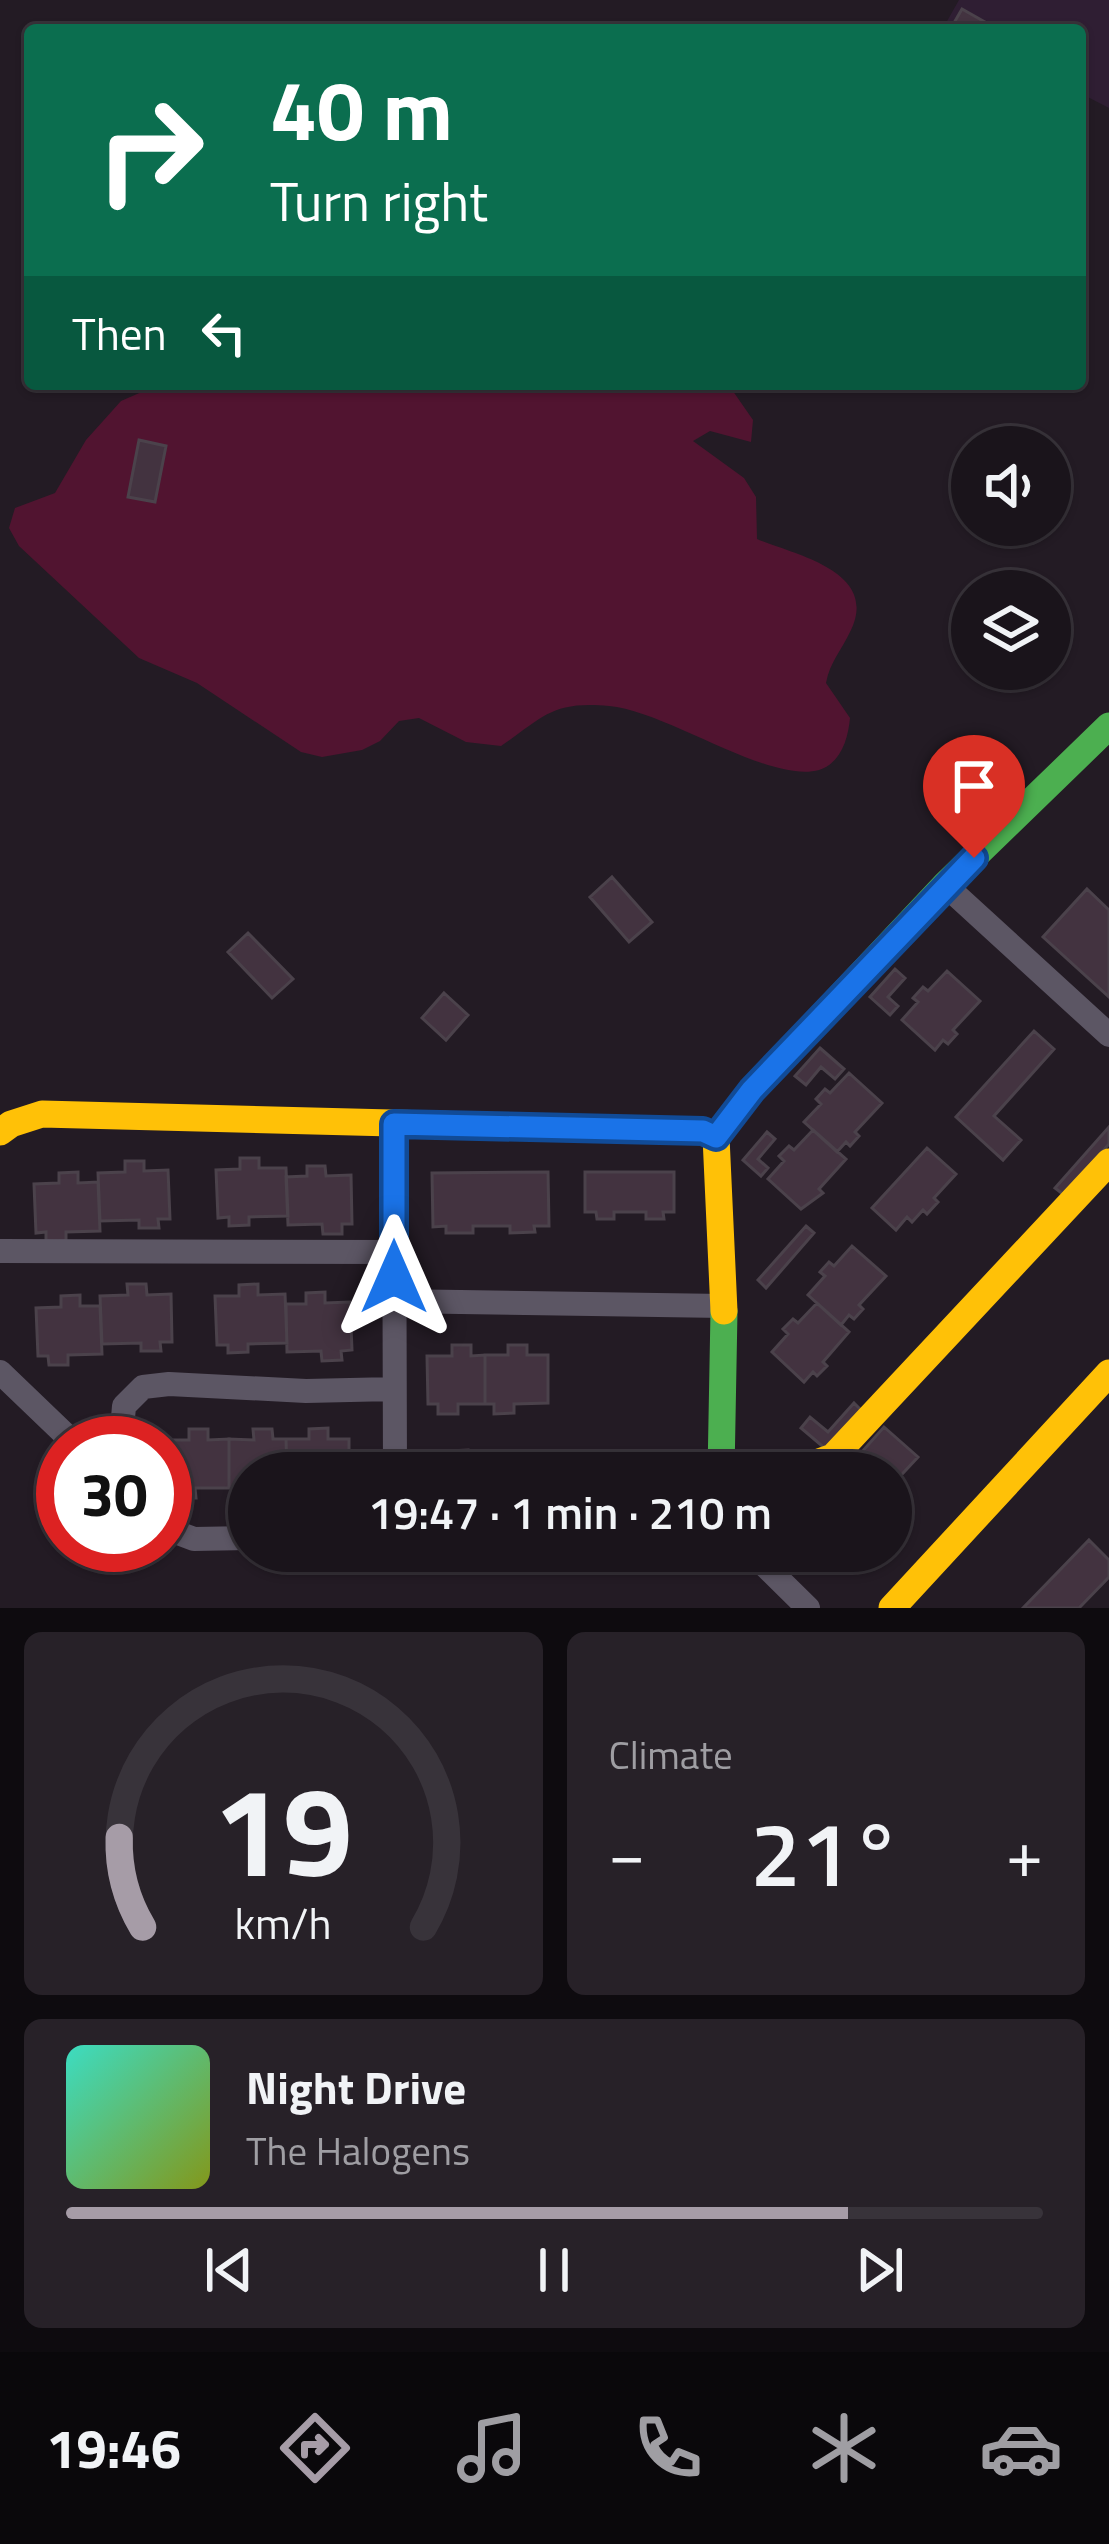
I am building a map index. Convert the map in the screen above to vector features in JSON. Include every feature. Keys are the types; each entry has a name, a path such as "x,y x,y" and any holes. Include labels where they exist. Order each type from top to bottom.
{"street":[{"path":"721,1452 724,1306 716,1137 752,1090 945,885 1109,726"},
{"path":"945,885 1109,1035"},
{"path":"0,1132 41,1114 703,1131 716,1137"},
{"path":"394,1124 394,1452"},
{"path":"838,1452 1109,1162"},
{"path":"0,1251 394,1252"},
{"path":"394,1301 724,1306"},
{"path":"0,1372 46,1416"},
{"path":"892,1608 1109,1373"},
{"path":"123,1416 124,1406 143,1388 169,1384 305,1391 394,1389"},
{"path":"192,1538 228,1538"},
{"path":"771,1572 808,1608"}],"shaded area":[{"path":"959,0 1109,0 1109,108 1086,96 1086,24 945,24"},
{"path":"146,390 732,390 753,420 751,442 710,431 693,441 744,478 756,497 757,539 829,569 854,594 856,611 850,632 826,683 850,718 842,749 819,770 773,767 633,711 589,705 549,713 501,746 466,742 419,718 399,721 380,741 362,750 322,757 301,752 197,683 139,658 19,546 9,528 15,508 55,493 86,440 121,401"}],"building":[{"path":"962,9 988,24 953,24"},
{"path":"139,440 166,446 155,502 128,497"},
{"path":"612,877 652,922 629,942 590,897"},
{"path":"1087,889 1109,910 1109,997 1043,937"},
{"path":"248,933 293,979 272,998 228,952"},
{"path":"895,969 905,978 888,997 898,1006 890,1015 870,997"},
{"path":"947,971 980,1001 953,1030 957,1034 948,1044 943,1040 935,1050 902,1020 918,1002 913,998 923,987 928,991"},
{"path":"444,993 468,1015 446,1040 422,1018"},
{"path":"1034,1031 1054,1049 994,1116 1021,1140 1003,1160 956,1117"},
{"path":"820,1048 844,1069 835,1079 821,1067 806,1085 795,1076"},
{"path":"849,1073 882,1103 855,1132 859,1136 850,1146 846,1142 837,1152 804,1122 821,1104 816,1099 825,1089 830,1093"},
{"path":"1109,1127 1109,1144 1064,1195 1055,1188"},
{"path":"813,1130 846,1159 819,1189 823,1193 801,1209 768,1179 784,1161 779,1156 789,1146 794,1150"},
{"path":"767,1132 775,1139 758,1159 768,1168 761,1176 743,1160"},
{"path":"927,1148 956,1174 934,1198 938,1202 927,1214 923,1210 912,1222 907,1217 896,1230 872,1208"},
{"path":"240,1158 259,1158 259,1168 286,1168 288,1216 249,1217 249,1225 229,1226 229,1217 218,1218 216,1170 240,1169"},
{"path":"125,1161 144,1161 144,1171 168,1170 170,1219 158,1219 159,1228 139,1228 139,1220 100,1221 98,1173 125,1172"},
{"path":"307,1166 325,1166 326,1176 351,1175 352,1224 342,1224 342,1234 323,1234 322,1224 288,1225 286,1177 307,1176"},
{"path":"78,1172 78,1183 98,1182 100,1231 66,1232 66,1241 46,1242 46,1232 36,1233 34,1184 59,1183 59,1173"},
{"path":"548,1172 549,1226 510,1233 510,1226 473,1226 473,1233 446,1233 446,1226 433,1227 432,1173"},
{"path":"585,1172 674,1172 674,1212 663,1212 664,1219 646,1219 646,1212 614,1212 614,1219 597,1219 596,1212 585,1212"},
{"path":"806,1226 814,1233 766,1288 758,1280"},
{"path":"852,1246 886,1276 859,1305 863,1309 854,1319 849,1315 841,1325 808,1295 825,1276 820,1272 829,1262 834,1266"},
{"path":"127,1284 146,1284 147,1295 171,1294 172,1342 160,1342 161,1351 141,1351 141,1343 102,1344 100,1296 128,1295"},
{"path":"258,1284 258,1295 285,1294 287,1343 248,1344 248,1352 228,1353 228,1345 217,1345 215,1296 239,1296 239,1285"},
{"path":"325,1292 325,1303 350,1302 352,1350 341,1351 342,1360 322,1361 321,1351 287,1352 286,1304 306,1304 306,1293"},
{"path":"80,1295 80,1306 100,1306 102,1354 68,1355 68,1365 49,1365 48,1356 38,1356 36,1308 61,1307 61,1296"},
{"path":"817,1303 849,1332 823,1362 827,1366 804,1382 772,1352 788,1334 783,1329 793,1319 798,1323"},
{"path":"452,1345 471,1345 471,1356 485,1355 485,1404 458,1404 458,1414 438,1414 438,1404 428,1404 427,1356 452,1356"},
{"path":"508,1345 527,1345 527,1355 548,1355 548,1403 514,1404 514,1413 494,1414 494,1404 485,1404 485,1355 508,1355"},
{"path":"854,1403 863,1412 828,1451 801,1428 810,1417 828,1432"},
{"path":"884,1427 918,1457 912,1463 912,1452 862,1452"},
{"path":"328,1428 328,1439 349,1439 349,1452 286,1452 286,1439 309,1439 309,1429"},
{"path":"192,1429 208,1429 208,1440 229,1439 228,1488 195,1488 196,1498 192,1498"},
{"path":"253,1429 272,1429 273,1439 286,1439 286,1452 229,1452 229,1439 254,1440"},
{"path":"1089,1540 1109,1560 1109,1577 1079,1608 1023,1608"}],"traffic: fast":[{"path":"716,1137 752,1090 945,885 1109,726"},
{"path":"721,1452 724,1311"}],"traffic: slow":[{"path":"0,1132 42,1114 703,1131 716,1137 724,1311"},
{"path":"838,1452 1109,1162"},
{"path":"892,1608 1109,1373"}],"route":[{"path":"394,1277 394,1124 703,1131 716,1137 752,1090 974,858"}]}
